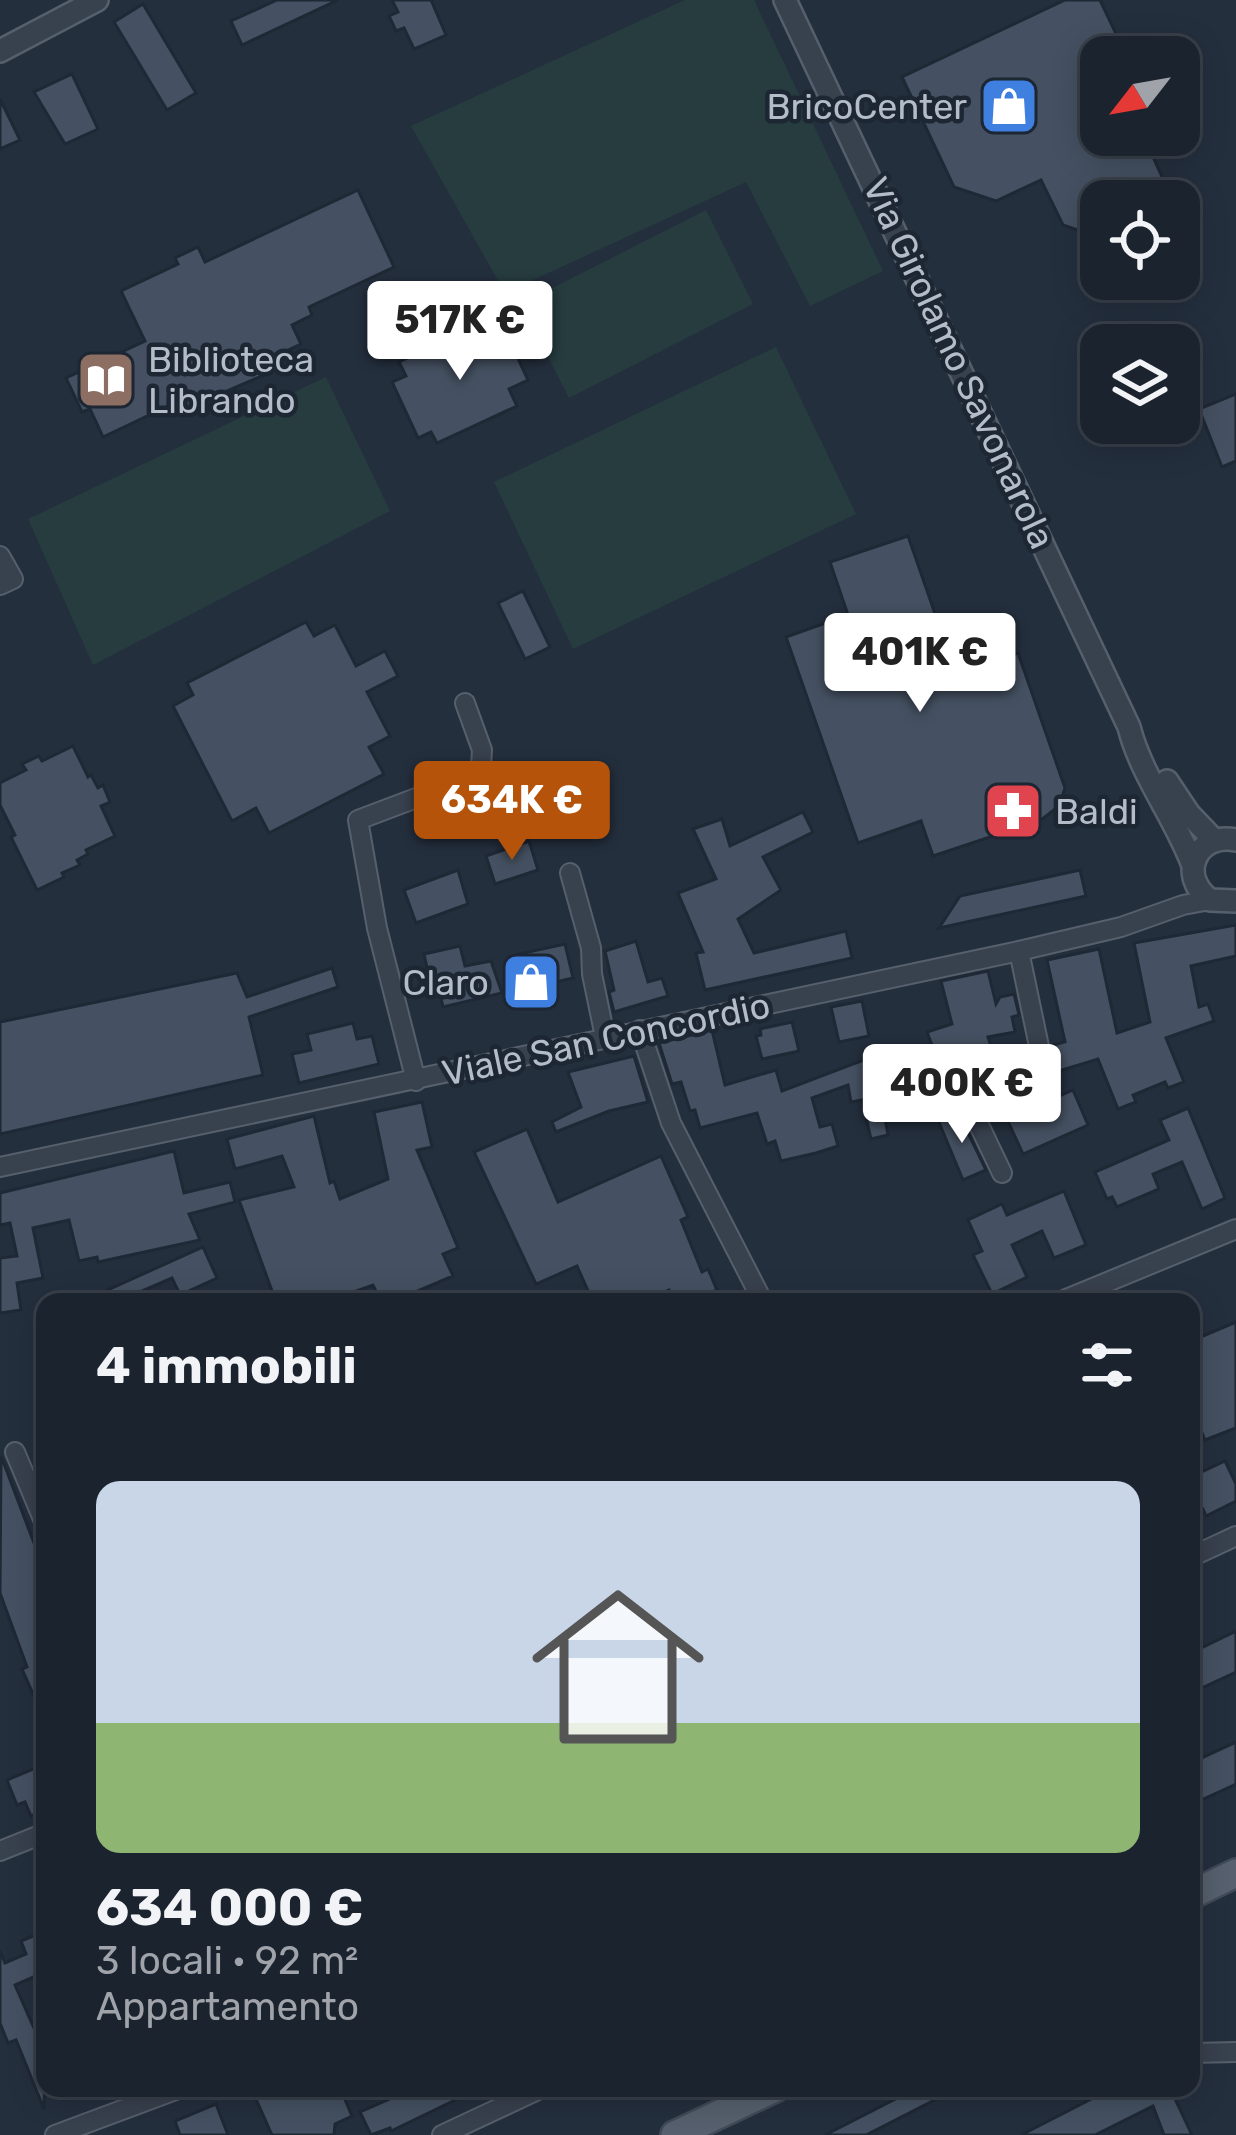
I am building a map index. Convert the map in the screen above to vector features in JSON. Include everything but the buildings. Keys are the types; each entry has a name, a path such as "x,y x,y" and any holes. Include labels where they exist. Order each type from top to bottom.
{"main road":[{"path":"1200,1890 1236,1873"},
{"path":"675,2135 756,2097"}],"street":[{"path":"0,51 98,0"},
{"name":"Via Girolamo Savonarola","path":"785,0 1130,727 1190,814 1225,840"},
{"path":"0,556 13,579 0,585"},
{"path":"416,1081 377,928 358,820 469,778 481,767 482,750 465,704"},
{"name":"Via Girolamo Savonarola","path":"1130,727 1136,753 1176,823 1192,863"},
{"path":"1210,900 1193,880 1192,863 1197,853 1225,840"},
{"path":"570,873 592,949 592,974 605,1037"},
{"name":"Viale San Concordio","path":"0,1167 1018,951 1120,927 1183,904 1236,901"},
{"path":"1001,1173 969,1104 1045,1075 1018,951"},
{"path":"640,1030 670,1123 755,1293"},
{"path":"1081,1293 1236,1229"},
{"path":"15,1451 36,1503"},
{"path":"1200,1553 1236,1536"},
{"path":"0,1851 36,1837"},
{"path":"1200,2054 1236,2052"},
{"path":"55,2135 157,2097"},
{"path":"442,2135 523,2097"}],"green space":[{"path":"685,0 754,0 883,271 810,306 746,182 505,293 411,126"},
{"path":"706,210 753,304 569,398 521,304"},
{"path":"776,347 856,514 573,649 494,482"},
{"path":"326,377 390,511 93,665 28,519"}],"place":[{"name":"BricoCenter","path":"1009,106"},
{"name":"Biblioteca Librando","path":"106,380"},
{"name":"Baldi","path":"1013,811"},
{"name":"Claro","path":"531,982"}]}
